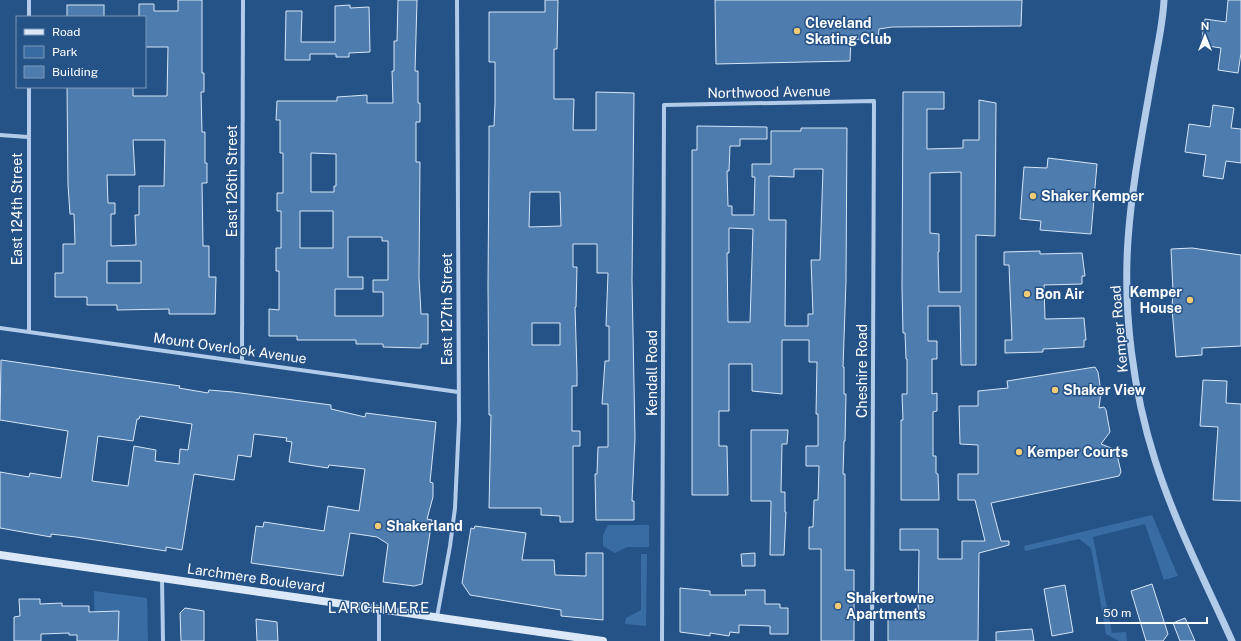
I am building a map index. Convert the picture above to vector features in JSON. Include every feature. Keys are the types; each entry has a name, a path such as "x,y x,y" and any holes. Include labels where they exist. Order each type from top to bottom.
{"main road":[{"name":"Larchmere Boulevard","path":"0,555 603,641"}],"street":[{"path":"29,0 29,16"},
{"name":"East 126th Street","path":"242,361 243,0"},
{"name":"East 127th Street","path":"437,617 450,546 454,508 459,421 458,0"},
{"name":"Kemper Road","path":"1164,0 1135,178 1128,235 1129,314 1133,359 1139,397 1155,460 1181,528 1232,641"},
{"name":"East 124th Street","path":"29,88 29,331"},
{"name":"Northwood Avenue","path":"664,105 874,101"},
{"name":"Cheshire Road","path":"872,641 874,101"},
{"name":"Kendall Road","path":"662,641 664,105"},
{"path":"0,135 28,137"},
{"name":"Mount Overlook Avenue","path":"0,328 458,392"},
{"path":"162,578 162,641"},
{"path":"379,609 379,641"}],"green space":[{"path":"1152,515 1178,576 1164,580 1145,524 1093,537 1112,633 1126,632 1127,641 1119,641 1106,634 1091,548 1079,539 1025,551 1024,546"},
{"path":"608,525 649,525 649,547 627,547 615,553 603,546 603,535"},
{"path":"641,554 647,554 646,626 625,624 626,618 641,610"},
{"path":"94,591 147,598 148,641 95,641"}],"building":[{"path":"178,0 202,0 202,73 204,73 204,92 201,92 202,132 205,132 205,163 207,163 207,183 202,183 203,246 209,246 209,277 216,277 215,314 169,314 169,309 117,310 117,305 87,305 87,297 55,297 55,273 63,273 63,244 75,244 74,214 70,214 68,185 67,88 133,88 133,96 167,96 168,47 146,47 146,16 139,16 139,4 154,4 154,11 178,11","holes":["133,140 165,140 164,186 139,186 139,215 135,215 136,245 111,246 111,214 115,214 115,203 108,203 107,175 135,175","107,261 141,261 141,283 107,283"]},
{"path":"398,0 417,0 415,71 418,71 418,103 420,103 420,122 416,122 416,162 420,162 419,277 421,314 428,314 428,344 421,344 421,348 383,347 383,344 356,344 356,340 297,340 297,336 269,336 269,309 279,310 279,271 276,271 276,248 281,248 281,211 277,211 277,193 283,193 283,153 280,153 280,120 276,120 277,101 337,101 337,97 367,95 367,103 393,103 392,71 394,71 394,41 397,41","holes":["311,153 336,154 336,186 334,186 334,192 311,192","300,211 333,211 333,248 300,248","348,237 382,237 382,241 388,241 388,280 373,280 373,292 383,292 383,316 335,316 335,289 363,289 363,277 348,277"]},
{"path":"545,0 558,0 557,49 554,49 554,99 574,99 573,130 596,130 596,92 634,93 632,280 635,438 632,501 634,501 634,520 596,520 595,474 597,474 598,447 608,447 608,404 602,404 605,361 609,361 609,326 606,326 608,273 597,273 597,244 573,244 573,267 577,267 575,307 577,386 572,386 572,431 580,431 580,446 573,446 573,522 560,522 560,516 541,515 541,508 489,508 491,415 489,415 488,286 489,126 494,126 495,62 489,62 489,12 545,12","holes":["530,192 560,192 561,226 529,227","532,323 560,323 560,345 532,345"]},
{"name":"Cleveland Skating Club","path":"715,0 1022,0 1021,26 892,27 879,29 878,40 851,39 850,61 716,64"},
{"path":"1228,0 1241,0 1241,53 1238,73 1218,70 1221,48 1201,45 1205,19 1226,22"},
{"path":"67,5 104,5 104,16 67,16"},
{"path":"350,5 350,8 369,7 370,52 349,53 349,57 336,57 336,54 310,54 310,60 285,60 286,11 302,11 301,42 335,42 335,6"},
{"path":"903,92 944,92 944,109 927,109 927,149 963,148 963,140 979,140 979,100 996,103 995,236 976,235 976,365 961,365 960,306 928,306 928,341 937,341 937,359 932,359 932,394 937,393 937,411 933,412 933,456 936,456 939,500 901,500 901,420 903,420 902,394 907,394 907,359 905,333 903,333","holes":["961,172 961,292 939,292 939,234 930,233 930,173"]},
{"path":"1213,105 1234,108 1231,128 1241,129 1241,163 1226,161 1223,179 1203,176 1206,155 1185,152 1189,124 1210,127"},
{"path":"697,126 767,127 767,139 740,139 740,146 730,146 729,171 727,171 728,206 732,206 732,215 754,215 755,177 752,177 752,164 771,164 771,131 801,131 801,128 847,128 846,281 843,367 844,394 846,394 843,474 845,474 845,570 854,570 854,641 821,641 821,549 809,549 809,527 813,527 814,500 818,500 819,466 806,466 806,446 818,446 818,414 816,414 817,362 809,362 809,340 782,340 782,394 752,391 752,364 729,364 729,411 719,411 719,446 727,446 728,495 692,495 692,150 697,150","holes":["794,169 823,169 820,260 811,260 813,314 808,314 808,326 785,326 786,220 769,220 769,176 794,177","729,228 753,229 750,322 728,322 727,253 729,253"]},
{"name":"Shaker Kemper","path":"1048,158 1097,164 1091,234 1040,230 1041,221 1020,219 1024,167 1047,168"},
{"name":"Kemper House","path":"1192,248 1241,255 1241,346 1202,348 1202,355 1176,357 1172,308 1173,292 1171,249"},
{"name":"Bon Air","path":"1040,251 1040,254 1082,253 1085,276 1082,276 1082,284 1044,285 1045,319 1084,318 1086,340 1084,340 1084,347 1043,349 1043,352 1005,353 1005,340 1012,340 1009,265 1004,265 1004,252"},
{"path":"1,360 180,386 179,388 208,393 209,390 233,392 331,405 331,409 365,417 366,413 436,422 430,482 433,483 433,497 427,519 432,520 422,584 414,586 383,582 388,544 377,537 350,533 343,576 251,563 256,526 263,527 264,522 324,531 328,506 359,511 365,469 329,465 328,468 289,462 292,442 286,441 287,438 254,434 251,457 238,455 234,480 194,474 182,550 166,547 166,551 76,537 51,534 51,537 0,528 0,472 29,477 30,473 61,478 68,431 0,420","holes":["140,416 192,424 188,450 180,449 179,464 155,461 156,450 134,446 128,486 92,481 98,436 133,441 137,419 139,419"]},
{"path":"1095,367 1098,372 1101,392 1099,408 1104,407 1106,410 1110,432 1101,444 1116,450 1121,472 1119,476 991,503 1001,541 1009,541 1009,545 979,553 978,641 888,641 888,618 918,618 919,550 900,550 900,529 938,529 938,559 962,559 962,541 985,541 975,500 958,500 958,474 978,474 978,445 960,444 959,406 978,406 978,391 1008,388 1007,381"},
{"path":"1203,380 1227,381 1226,403 1241,404 1241,501 1213,500 1218,427 1200,426"},
{"path":"751,430 788,430 787,444 782,444 781,492 785,492 786,512 784,555 770,555 771,501 751,501"},
{"path":"475,526 526,533 522,560 554,560 555,575 586,576 586,553 603,553 603,620 561,616 561,610 470,595 462,583 471,528 474,529"},
{"path":"755,553 755,566 742,566 741,554"},
{"path":"1152,584 1168,634 1163,641 1146,641 1131,591"},
{"path":"1065,585 1073,632 1052,636 1044,589"},
{"path":"680,588 710,591 710,595 746,595 745,590 765,590 765,604 780,604 780,608 788,608 788,634 770,634 770,626 739,625 739,633 730,632 729,636 710,633 710,636 680,632"},
{"path":"19,599 40,599 40,604 62,603 62,606 89,606 89,612 119,611 118,641 77,641 77,635 69,635 69,633 41,634 41,641 14,641 14,617 20,616"},
{"path":"185,608 204,611 204,641 181,641 180,613"},
{"path":"1185,618 1195,641 1180,641 1173,623"},
{"path":"256,619 277,622 278,641 257,641"},
{"path":"1032,629 1034,641 996,641 996,632"}],"place":[{"name":"Cleveland Skating Club","path":"797,31"},
{"name":"Shaker Kemper","path":"1033,196"},
{"name":"Bon Air","path":"1027,294"},
{"name":"Kemper House","path":"1190,300"},
{"name":"Shaker View","path":"1055,390"},
{"name":"Kemper Courts","path":"1019,452"},
{"name":"Shakerland","path":"378,526"},
{"name":"Shakertowne Apartments","path":"838,606"}],"district":[{"name":"LARCHMERE","path":"379,608"}]}
